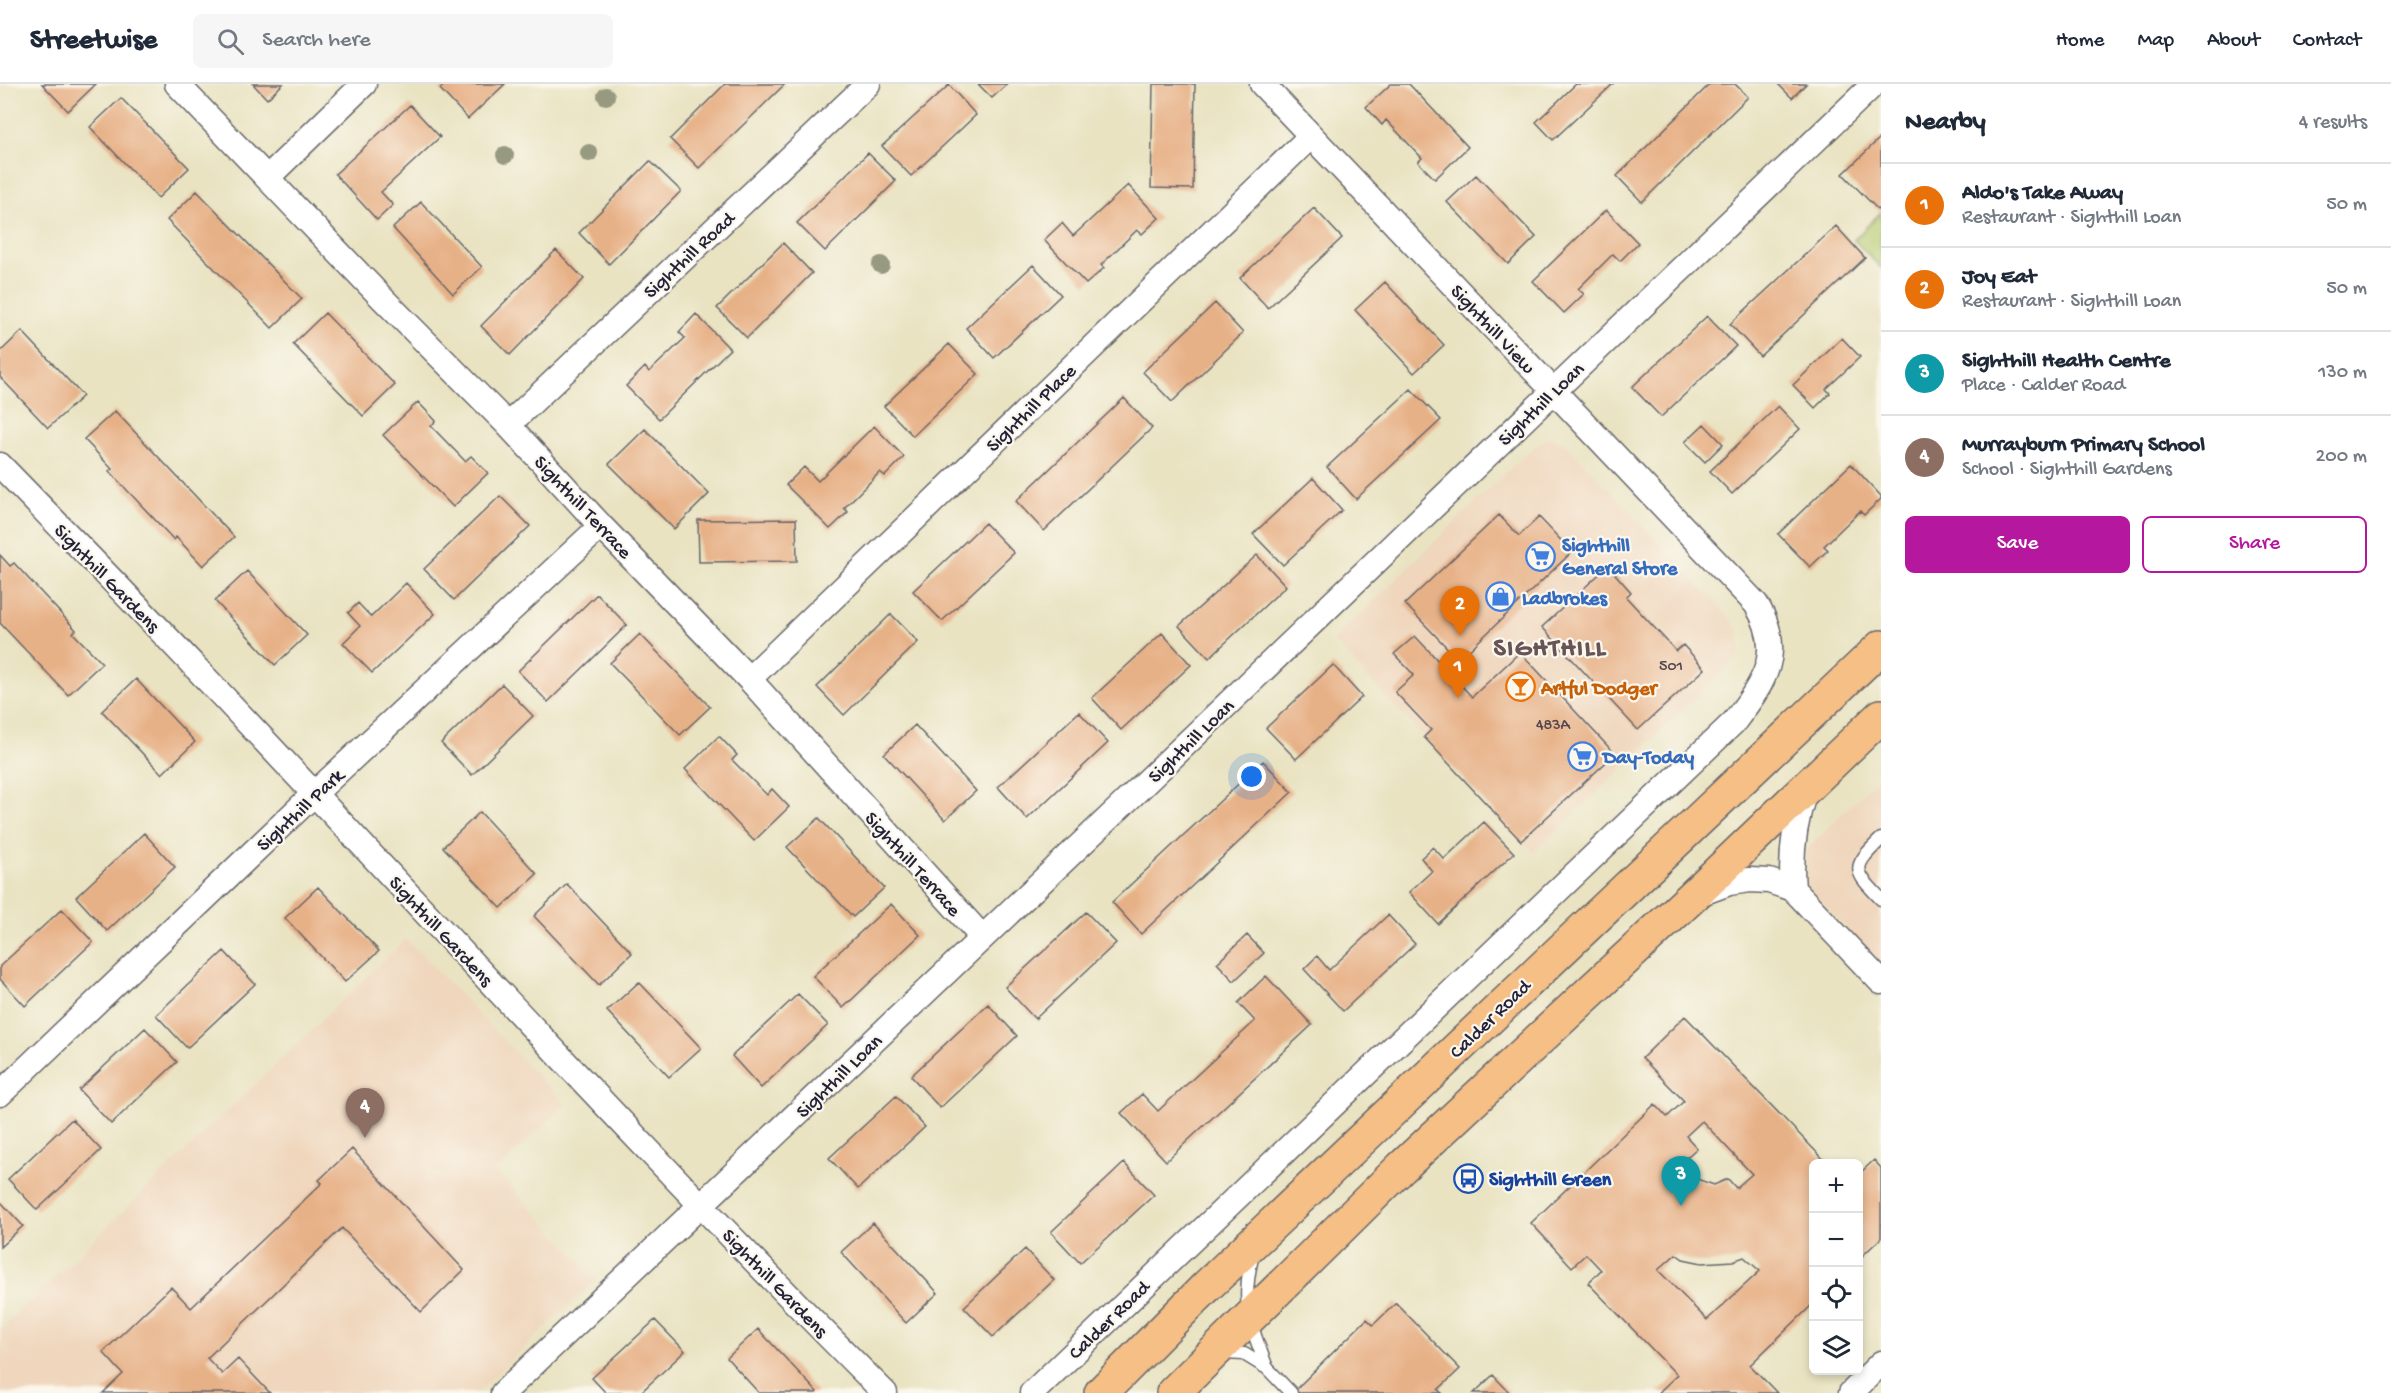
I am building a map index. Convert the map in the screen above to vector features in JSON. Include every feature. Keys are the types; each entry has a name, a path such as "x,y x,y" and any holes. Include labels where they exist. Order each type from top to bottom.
{"main road":[{"name":"Calder Road","path":"1101,1393 1256,1240 1881,647"},
{"path":"1173,1393 1401,1168 1694,895 1807,786 1877,725"}],"street":[{"name":"Sighthill Terrace","path":"177,84 382,298 508,425 601,526 749,679 982,937"},
{"path":"267,178 364,84"},
{"name":"Sighthill Road","path":"508,425 868,84"},
{"name":"Sighthill View","path":"1262,84 1756,604 1767,621 1772,641 1769,664"},
{"name":"Sighthill Loan","path":"503,1393 1874,84"},
{"name":"Sighthill Place","path":"749,679 1311,136"},
{"name":"Sighthill Gardens","path":"0,465 195,666 702,1205 885,1393"},
{"name":"Sighthill Park","path":"0,1094 314,794 601,526"},
{"name":"Calder Road","path":"1032,1393 1734,722 1758,691 1769,664"},
{"path":"1793,889 1792,841 1796,816 1807,786"},
{"path":"1694,895 1728,883 1750,880 1769,881 1793,889 1881,982"},
{"path":"1851,1393 1881,1363"}],"lane":[{"path":"1881,839 1862,857 1859,869 1861,878 1881,899"},
{"path":"1256,1240 1246,1278 1248,1317 1267,1368"},
{"path":"1212,1352 1244,1354 1267,1368 1291,1393"}],"shaded area":[{"path":"1548,438 1566,444 1729,617 1738,631 1741,654 1534,852 1333,641 1506,472"},
{"path":"1881,775 1881,965 1808,887 1805,851"},
{"path":"406,939 565,1104 496,1171 597,1279 477,1393 0,1393 0,1330"}],"green space":[{"path":"1881,212 1881,268 1854,240"}],"building":[{"path":"42,84 96,84 68,111"},
{"path":"253,84 283,84 267,99"},
{"path":"445,84 505,84 468,119 440,89"},
{"path":"725,84 785,84 699,168 670,139"},
{"path":"978,84 1007,84 992,98"},
{"path":"1153,84 1195,84 1193,189 1151,188"},
{"path":"1391,84 1409,84 1468,147 1435,179 1418,162 1422,158 1386,120 1382,125 1366,107"},
{"path":"1576,84 1613,84 1553,140 1536,122"},
{"path":"1710,84 1735,84 1748,97 1642,202 1617,176"},
{"path":"1778,84 1806,84 1792,98"},
{"path":"949,85 976,115 911,176 882,146"},
{"path":"121,98 189,168 158,198 90,127"},
{"path":"410,105 440,137 381,192 393,205 377,220 335,174"},
{"path":"1881,137 1881,213 1843,174"},
{"path":"868,153 896,181 825,251 797,223"},
{"path":"650,161 681,191 609,264 579,233"},
{"path":"1476,175 1536,237 1508,264 1447,202"},
{"path":"1128,185 1159,218 1142,234 1137,230 1101,265 1104,268 1086,284 1044,240 1062,223 1073,236"},
{"path":"197,191 302,299 272,328 167,220"},
{"path":"421,202 482,267 453,294 393,228"},
{"path":"1314,208 1342,238 1268,308 1240,278"},
{"path":"1606,210 1638,243 1620,261 1613,254 1578,289 1584,294 1564,313 1533,281"},
{"path":"1836,226 1865,258 1760,356 1730,324"},
{"path":"783,243 812,273 747,338 717,308"},
{"path":"556,250 584,279 510,355 481,326"},
{"path":"1033,265 1061,295 994,358 966,328"},
{"path":"1385,282 1444,345 1414,373 1355,310"},
{"path":"1215,303 1243,333 1172,402 1143,372"},
{"path":"325,313 395,385 363,416 293,344"},
{"path":"696,314 730,349 659,419 626,386 645,367 649,372 685,338 679,332"},
{"path":"1707,316 1736,346 1661,417 1632,387"},
{"path":"22,331 83,396 48,428 0,377 0,352"},
{"path":"1842,338 1860,357 1826,389 1830,393 1815,408 1793,385"},
{"path":"949,344 978,374 913,436 884,406"},
{"path":"1411,389 1441,420 1356,499 1327,467"},
{"path":"1124,398 1152,428 1044,531 1016,501"},
{"path":"418,402 436,421 431,426 465,461 471,456 488,473 453,507 383,435"},
{"path":"1778,406 1800,429 1732,494 1710,471"},
{"path":"115,411 234,537 203,566 176,537 174,540 109,471 112,469 84,439"},
{"path":"1704,424 1723,444 1705,462 1685,442"},
{"path":"874,426 904,457 885,476 880,472 844,508 848,512 830,529 786,485 804,467 818,481"},
{"path":"645,429 709,494 674,529 609,464"},
{"path":"1851,464 1881,496 1881,499 1864,515 1860,511 1824,546 1828,550 1810,567 1778,534"},
{"path":"1313,478 1342,510 1283,565 1253,534"},
{"path":"500,496 530,526 454,600 424,569"},
{"path":"1499,515 1519,536 1539,517 1572,552 1459,660 1405,604"},
{"path":"796,519 797,561 699,562 698,520"},
{"path":"985,523 1014,553 942,621 913,591"},
{"path":"0,555 10,566 14,563 76,630 73,633 102,663 68,695 0,623"},
{"path":"1257,555 1286,586 1209,658 1179,626"},
{"path":"1608,566 1631,592 1626,597 1676,651 1683,645 1705,669 1638,730 1542,627"},
{"path":"247,571 307,635 275,665 215,601"},
{"path":"406,583 435,614 372,673 343,643 360,626 348,613 358,603 371,617"},
{"path":"597,594 627,625 548,702 518,671"},
{"path":"891,614 918,642 844,715 817,687"},
{"path":"1162,633 1191,665 1121,730 1092,698"},
{"path":"640,634 710,707 680,735 610,663"},
{"path":"1415,636 1472,697 1520,652 1615,754 1521,841 1424,737 1431,730 1395,692 1414,675 1394,654"},
{"path":"1333,665 1362,697 1296,759 1266,728"},
{"path":"136,679 195,742 162,774 102,711"},
{"path":"502,684 533,716 472,775 441,743"},
{"path":"1079,712 1108,743 1027,819 998,787"},
{"path":"915,725 976,791 945,820 884,754"},
{"path":"719,736 737,755 732,760 767,795 772,789 789,807 754,841 685,769"},
{"path":"1263,761 1292,792 1141,934 1112,902"},
{"path":"480,812 537,874 501,908 443,847"},
{"path":"819,818 884,888 853,917 787,847"},
{"path":"1484,822 1514,853 1438,924 1409,892 1432,871 1421,858 1433,847 1444,859"},
{"path":"144,833 175,867 107,931 76,897"},
{"path":"567,884 632,953 599,985 534,916"},
{"path":"318,887 379,951 345,982 285,918"},
{"path":"891,904 920,935 843,1008 813,976"},
{"path":"62,909 93,942 25,1006 0,979 0,966"},
{"path":"1086,912 1116,943 1035,1019 1005,987"},
{"path":"1388,915 1415,944 1343,1011 1304,969 1317,956 1329,970"},
{"path":"1247,935 1264,953 1234,981 1217,963"},
{"path":"224,951 255,984 187,1048 156,1015"},
{"path":"1266,976 1312,1025 1166,1161 1121,1113 1142,1094 1158,1111 1255,1021 1238,1003"},
{"path":"639,982 701,1048 669,1077 607,1011"},
{"path":"798,994 828,1025 761,1088 732,1056"},
{"path":"988,1004 1017,1036 940,1108 911,1076"},
{"path":"1685,1016 1823,1159 1809,1159 1809,1308 1750,1365 1777,1393 1658,1393 1677,1375 1588,1283 1601,1270 1586,1254 1572,1267 1531,1223 1655,1104 1667,1117 1684,1101 1642,1058","holes":["1702,1121 1752,1174 1736,1188 1728,1179 1714,1185 1697,1179 1693,1183 1677,1166 1697,1148 1686,1136","1676,1254 1683,1259 1702,1263 1733,1261 1744,1257 1760,1271 1707,1320 1658,1270"]},
{"path":"145,1028 177,1062 111,1124 79,1090"},
{"path":"896,1096 925,1127 858,1189 829,1158"},
{"path":"72,1119 101,1150 37,1210 8,1179"},
{"path":"352,1149 464,1270 421,1312 342,1228 207,1358 222,1374 238,1359 270,1393 103,1393 123,1374 103,1352 171,1287 191,1308 322,1183 319,1180"},
{"path":"1874,1160 1881,1168 1881,1238 1863,1255 1863,1213 1863,1170"},
{"path":"1124,1163 1154,1195 1080,1263 1051,1232"},
{"path":"0,1201 23,1226 0,1247"},
{"path":"873,1223 938,1293 906,1323 841,1252"},
{"path":"1025,1249 1054,1280 993,1337 964,1307"},
{"path":"1396,1303 1460,1369 1438,1390 1442,1393 1292,1393 1367,1319 1373,1325"},
{"path":"655,1320 685,1351 640,1393 606,1393 592,1378"},
{"path":"758,1329 816,1393 759,1393 727,1358"},
{"path":"1493,1375 1510,1393 1474,1393"}],"place":[{"name":"Sighthill General Store","path":"1541,556"},
{"name":"Ladbrokes","path":"1501,597"},
{"name":"Joy Eat","path":"1460,636"},
{"name":"Artful Dodger","path":"1520,687"},
{"name":"Aldo's Take Away","path":"1458,698"},
{"name":"Day-Today","path":"1582,756"},
{"name":"Murrayburn Primary School","path":"365,1138"},
{"name":"Sighthill Green","path":"1468,1178"},
{"name":"Sighthill Health Centre","path":"1681,1206"}],"district":[{"name":"SIGHTHILL","path":"1550,646"}]}
